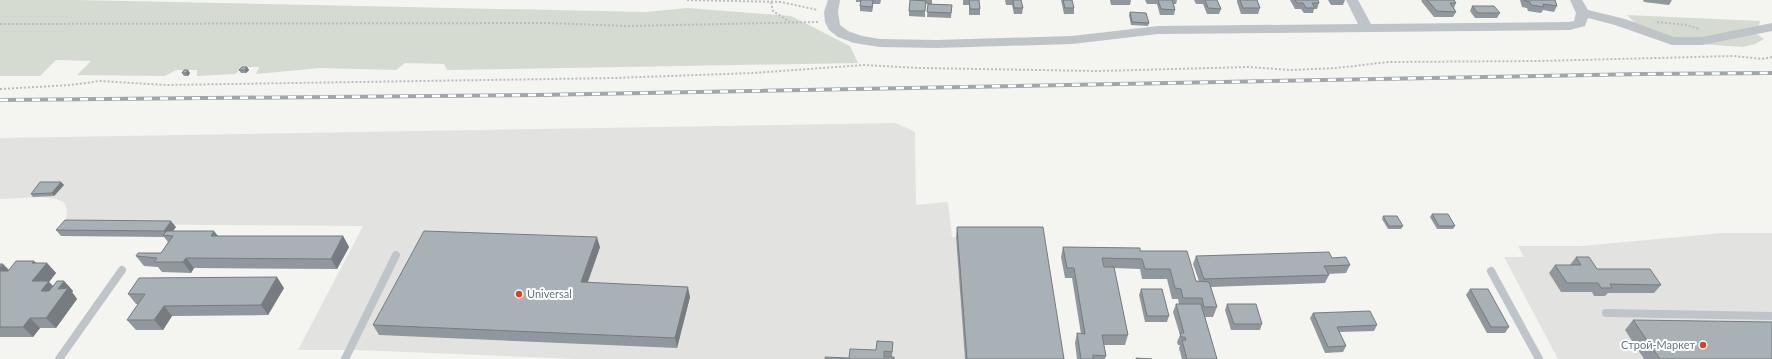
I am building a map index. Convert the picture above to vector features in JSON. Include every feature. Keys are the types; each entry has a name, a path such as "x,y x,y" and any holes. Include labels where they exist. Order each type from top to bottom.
{"street":[{"path":"1352,0 1367,28"},
{"path":"832,11 834,27 843,34 859,40 880,43 937,44 1072,40 1158,30 1570,26 1580,23 1583,13 1576,0"},
{"path":"1583,13 1620,22 1672,41 1702,41 1772,27"}],"lane":[{"path":"345,359 396,255"},
{"path":"59,359 122,270"},
{"path":"1491,271 1539,359"},
{"path":"1606,313 1772,316"}],"path":[{"path":"687,0 780,1 832,11"},
{"path":"771,2 773,11 791,22"},
{"path":"0,24 503,23 627,26 791,22 832,11"},
{"path":"1651,22 1687,25 1700,29"},
{"path":"0,89 72,86 100,81 166,86 494,78 614,78 753,73 864,65 920,68 1098,71 1249,67 1290,70 1337,68 1388,62 1539,61 1734,56 1762,59 1772,57"}],"shaded area":[{"path":"0,0 76,0 646,12 687,8 791,16 850,46 858,63 447,70 444,64 405,63 396,70 320,68 256,74 259,67 244,67 235,74 197,76 197,70 176,70 165,76 77,75 91,61 56,60 40,76 0,76"},
{"path":"1627,15 1760,21 1755,33 1764,39 1755,44 1743,47 1700,44 1675,40 1636,24"},
{"path":"896,123 915,132 916,205 948,202 952,237 956,237 965,359 578,359 358,350 298,350 363,226 74,224 68,223 66,219 67,213 64,202 56,199 41,197 0,199 0,138"},
{"path":"1722,233 1772,233 1772,359 1558,359 1504,257 1524,257 1518,246 1582,246"}],"building":[{"path":"861,0 873,0 872,7 860,6"},
{"path":"910,0 926,1 925,11 909,11"},
{"path":"969,0 979,0 980,9 970,9"},
{"path":"1013,0 1021,0 1023,8 1014,8"},
{"path":"1063,0 1072,0 1074,8 1065,8"},
{"path":"1158,0 1172,0 1175,10 1161,9"},
{"path":"1205,0 1217,0 1221,9 1208,8"},
{"path":"1240,0 1257,0 1260,8 1243,8"},
{"path":"1295,0 1318,0 1319,3 1312,3 1315,8 1306,8 1303,3 1297,3"},
{"path":"1427,0 1454,0 1456,3 1450,3 1456,12 1437,11"},
{"path":"1524,0 1555,0 1557,6 1543,4 1544,7 1531,5 1530,2"},
{"path":"928,4 952,5 951,13 927,12"},
{"path":"1472,6 1494,6 1500,13 1478,13"},
{"path":"1130,12 1146,13 1149,23 1132,22"},
{"path":"242,67 247,67 245,70 239,70"},
{"path":"184,70 188,70 186,73 182,73"},
{"path":"40,182 61,182 52,193 31,194"},
{"path":"1432,214 1448,214 1455,226 1439,226"},
{"path":"1383,216 1397,216 1403,226 1389,226"},
{"path":"65,220 171,221 164,231 56,230"},
{"path":"957,227 1043,227 1064,359 967,359"},
{"path":"167,231 214,231 211,236 343,236 331,259 186,258 183,262 154,262 157,258 136,256 138,253 161,253 173,236 163,235"},
{"name":"Universal","path":"424,231 597,237 581,282 688,287 675,338 373,325"},
{"path":"1063,247 1140,248 1140,251 1187,251 1196,281 1209,282 1217,307 1204,307 1202,298 1183,298 1181,289 1175,288 1170,269 1145,269 1142,259 1102,258 1104,267 1114,267 1128,335 1102,335 1106,356 1093,355 1093,359 1081,359 1077,333 1085,334 1074,268 1067,268"},
{"path":"1329,252 1332,258 1346,257 1350,265 1324,266 1329,275 1204,279 1196,256"},
{"path":"1576,257 1589,257 1597,269 1650,269 1661,285 1610,284 1612,288 1601,288 1598,283 1567,283 1555,265 1581,265"},
{"path":"16,261 47,263 32,281 49,281 41,291 49,291 57,281 64,281 58,289 68,288 46,318 30,318 23,327 0,327 0,271 8,271"},
{"path":"277,277 261,305 164,306 154,320 127,320 145,294 128,294 139,278"},
{"path":"1141,289 1162,289 1169,316 1147,316"},
{"path":"1470,289 1488,289 1509,327 1491,327"},
{"path":"1176,304 1201,304 1217,359 1187,359 1182,340 1186,340 1185,337 1181,337 1180,333 1184,333"},
{"path":"1227,304 1256,304 1262,324 1234,324"},
{"path":"1370,311 1377,325 1337,327 1346,346 1328,347 1313,313"},
{"name":"Строй-Маркет","path":"1633,320 1772,322 1772,359 1660,359"},
{"path":"877,341 893,342 892,352 884,351 884,357 894,357 894,359 825,359 825,357 849,358 850,349 876,350"}],"railway":[{"path":"0,100 537,95 1644,74 1772,73"}],"place":[{"name":"Universal","path":"519,294"},
{"name":"Строй-Маркет","path":"1703,345"}]}
